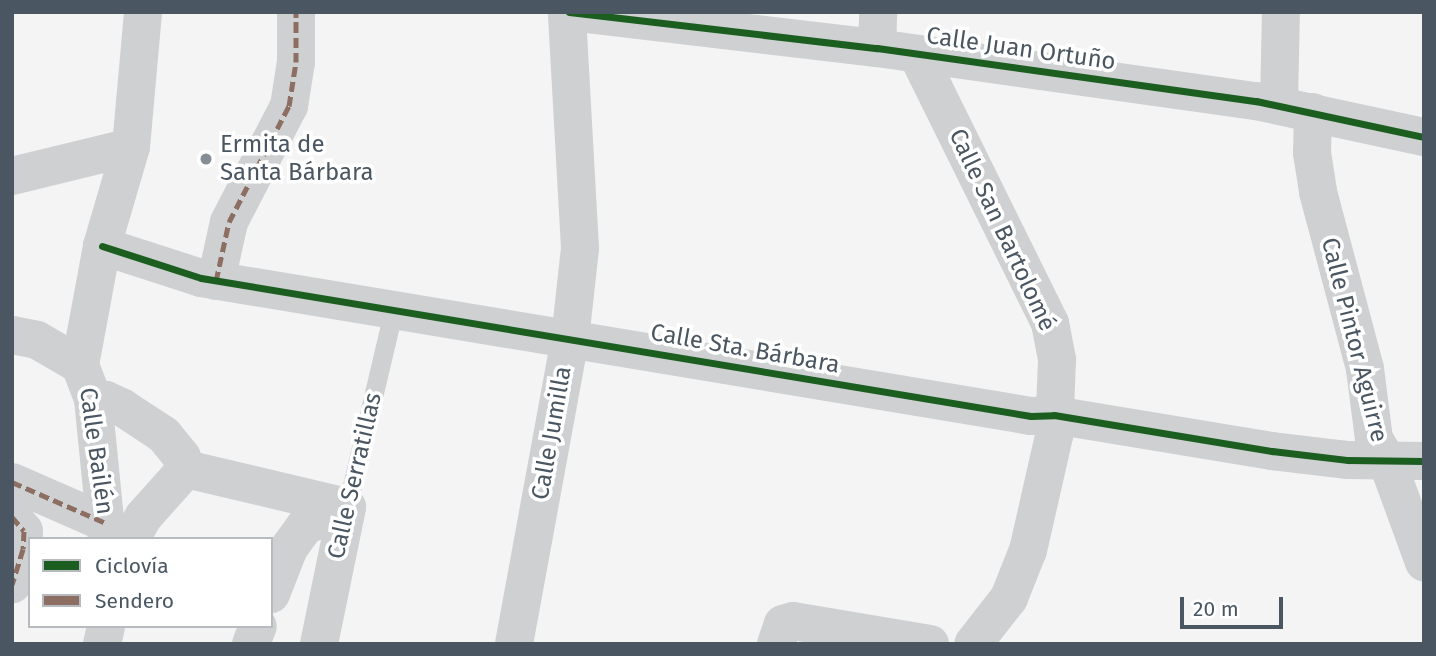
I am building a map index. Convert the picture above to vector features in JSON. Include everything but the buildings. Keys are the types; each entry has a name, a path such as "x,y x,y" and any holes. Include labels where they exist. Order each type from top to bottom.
{"street":[{"name":"Calle Bailén","path":"115,534 86,382 102,246 131,147 143,12"},
{"path":"216,281 229,222 289,107 296,62 296,12"},
{"name":"Calle Juan Ortuño","path":"568,12 877,30 918,55 1296,108 1424,137"},
{"name":"Calle Jumilla","path":"514,644 570,339 577,285 580,223 568,12"},
{"name":"Calle Pintor Aguirre","path":"1281,12 1296,108 1312,153 1327,233 1365,369 1374,439 1405,461 1424,562"},
{"name":"Calle San Bartolomé","path":"918,55 1050,323 1057,360 1054,436 1022,566 1009,598 972,644"},
{"path":"12,176 131,147"},
{"name":"Calle Sta. Bárbara","path":"102,246 216,281 394,308 1031,416 1054,415 1272,451 1405,461"},
{"path":"12,335 37,341 106,400 164,435 182,457 186,469"},
{"path":"186,469 347,507"},
{"path":"12,482 115,534 144,516 186,469"},
{"path":"273,589 289,548 305,526 347,507"},
{"name":"Calle Serratillas","path":"319,644 347,507"},
{"path":"12,517 24,531 24,543 12,584"},
{"path":"776,644 783,624 793,621 930,644"}],"lane":[{"name":"Calle Serratillas","path":"347,507 394,308"}],"marked path":[{"path":"216,281 229,222 289,106 296,62 296,12"},
{"path":"12,482 106,523"},
{"path":"12,517 24,531 23,549 12,584"}],"cycle path":[{"path":"569,12 877,48 1256,101 1424,137"},
{"path":"102,246 201,278 1031,416 1054,415 1272,451 1348,460 1424,461"}],"place":[{"name":"Ermita de Santa Bárbara","path":"206,159"}]}
